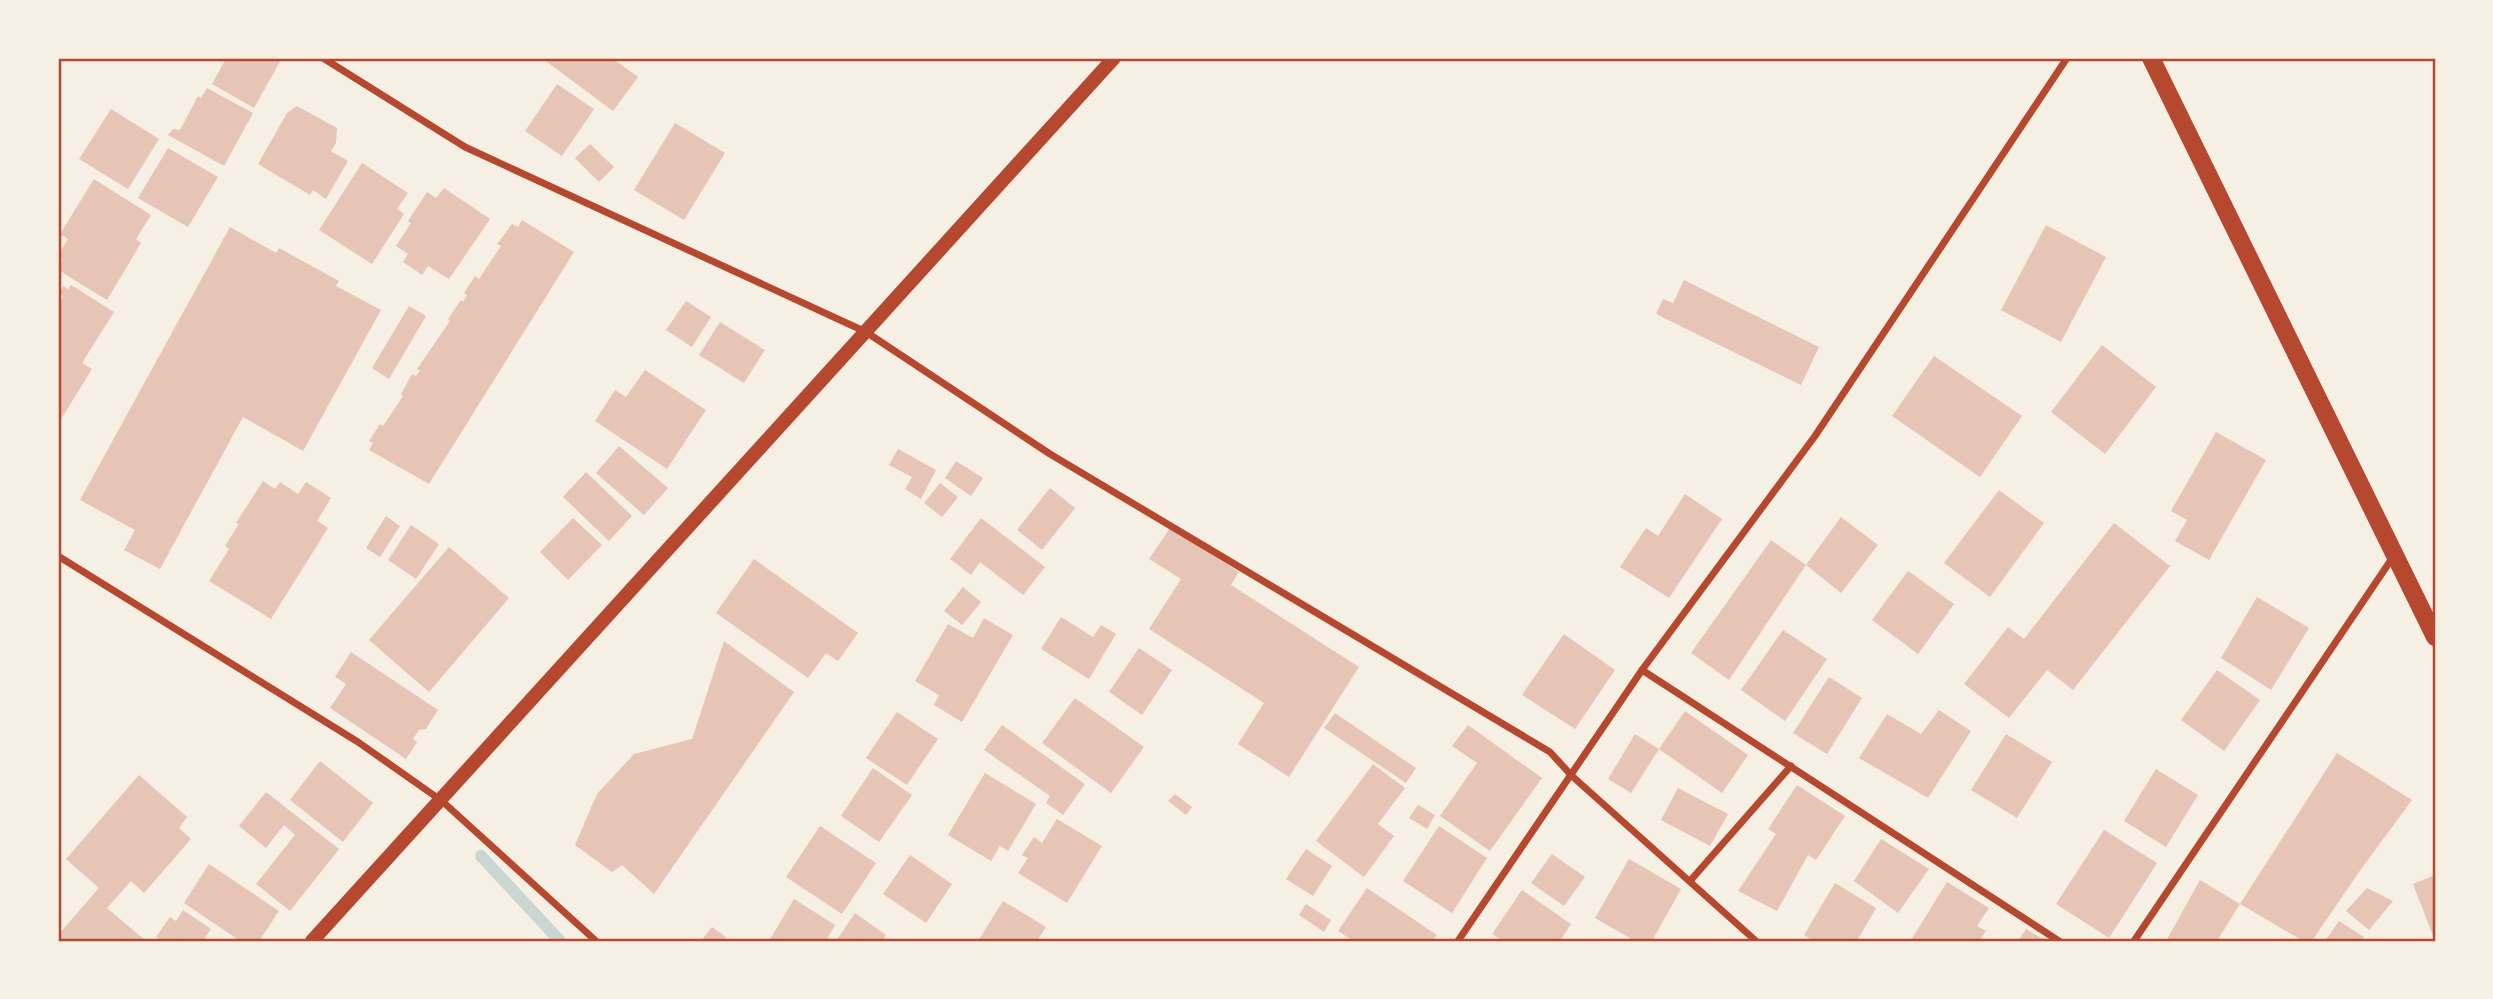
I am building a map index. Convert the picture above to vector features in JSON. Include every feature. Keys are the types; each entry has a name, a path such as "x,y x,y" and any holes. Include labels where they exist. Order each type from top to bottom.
{"main road":[{"path":"313,941 1114,58"},
{"path":"2151,58 2435,636"}],"street":[{"path":"323,58 465,148 866,331 1050,454 1550,752 1572,776 1756,941"},
{"path":"1458,941 1642,670 1815,436 2067,58"},
{"path":"2134,941 2395,554"},
{"path":"58,556 358,742 442,801 596,941"},
{"path":"1642,670 2059,941"},
{"path":"1690,881 1791,766"}],"building":[{"path":"226,58 282,58 254,108 212,84"},
{"path":"544,58 612,58 638,77 613,111"},
{"path":"557,84 594,109 562,156 525,131"},
{"path":"207,88 253,113 224,166 168,135 173,129 180,130 198,96 201,98"},
{"path":"297,106 337,128 336,143 331,151 348,161 326,199 313,190 310,195 258,164 287,113"},
{"path":"111,109 159,139 128,189 79,159"},
{"path":"675,123 725,153 684,220 634,190"},
{"path":"590,144 614,167 599,182 575,158"},
{"path":"168,148 218,177 188,227 138,198"},
{"path":"362,163 408,193 397,209 404,214 372,264 319,230"},
{"path":"94,179 151,215 136,239 141,243 107,300 58,270 62,260 58,255 68,239 60,234"},
{"path":"444,188 490,219 449,279 428,266 422,275 403,262 408,254 396,246 427,192 436,198"},
{"path":"522,220 574,252 429,484 369,450 373,443 369,441 380,424 383,426 403,396 401,394 412,374 416,376 420,371 417,369 461,300 463,302 467,295 464,293 475,276 479,279 501,246 497,244 512,224 518,227"},
{"path":"2046,225 2106,257 2061,342 2001,310"},
{"path":"230,227 276,253 279,248 339,281 336,286 381,310 303,451 243,417 160,569 124,550 135,530 80,500"},
{"path":"1684,280 1819,347 1801,385 1656,314 1663,299 1673,303"},
{"path":"71,285 114,312 82,363 92,369 58,424 58,305 63,296 59,293 63,286 68,289"},
{"path":"686,301 711,317 692,347 666,330"},
{"path":"409,306 426,316 389,379 372,368"},
{"path":"720,322 765,350 744,383 699,355"},
{"path":"2102,345 2156,387 2105,454 2051,412"},
{"path":"1934,356 2022,416 1980,477 1892,416"},
{"path":"645,370 706,410 667,469 595,421 615,390 626,397"},
{"path":"2216,432 2266,460 2209,560 2175,541 2187,520 2171,511"},
{"path":"619,446 668,488 644,515 596,473"},
{"path":"898,449 936,470 921,499 905,489 912,477 889,465"},
{"path":"956,461 983,478 971,496 945,478"},
{"path":"586,472 632,516 609,541 563,497"},
{"path":"263,481 275,489 280,482 298,494 306,482 331,498 317,521 328,528 271,619 209,581 229,549 225,546 239,524 236,523"},
{"path":"940,483 958,497 942,517 924,503"},
{"path":"1050,488 1075,508 1042,550 1017,530"},
{"path":"1999,490 2044,523 1990,597 1944,563"},
{"path":"1685,494 1722,519 1669,598 1620,567 1646,528 1658,536"},
{"path":"386,516 400,526 380,557 366,548"},
{"path":"1841,517 1878,545 1841,593 1806,565"},
{"path":"573,518 602,545 568,580 540,552"},
{"path":"981,518 1045,567 1023,595 980,562 971,575 950,559"},
{"path":"2114,523 2170,566 2073,690 2047,670 2009,718 1964,684 2008,627 2024,639"},
{"path":"411,525 439,544 416,579 388,560"},
{"path":"1170,528 1239,572 1231,585 1359,667 1289,777 1238,744 1264,703 1149,629 1181,579 1149,559"},
{"path":"1771,540 1806,565 1729,680 1691,653"},
{"path":"449,547 509,598 429,692 369,640"},
{"path":"754,559 858,633 838,661 826,653 808,678 716,613"},
{"path":"1908,571 1954,604 1918,654 1872,620"},
{"path":"963,587 981,602 962,625 944,611"},
{"path":"2257,597 2309,628 2271,690 2221,658"},
{"path":"1061,617 1093,637 1101,625 1116,634 1089,679 1041,649"},
{"path":"984,618 1013,635 962,722 934,705 939,695 915,681 948,624 973,638"},
{"path":"1783,630 1827,659 1785,721 1741,690"},
{"path":"1564,634 1615,670 1575,729 1522,695"},
{"path":"724,641 794,692 654,894 622,865 612,872 575,845 597,794 634,754 692,739"},
{"path":"1139,648 1172,670 1142,715 1109,692"},
{"path":"351,652 438,710 426,729 419,730 413,739 417,742 406,759 330,708 346,684 335,677"},
{"path":"2217,670 2260,700 2224,751 2181,720"},
{"path":"1829,677 1862,698 1827,754 1793,733"},
{"path":"1075,698 1144,747 1111,793 1042,743"},
{"path":"1939,710 1971,731 1928,798 1859,758 1887,714 1921,734"},
{"path":"1685,711 1748,755 1722,793 1659,749"},
{"path":"897,712 938,739 907,785 866,758"},
{"path":"1335,713 1416,768 1406,783 1324,728"},
{"path":"1002,725 1085,784 1063,815 1046,803 1050,796 984,750"},
{"path":"1468,725 1542,778 1490,851 1440,816 1477,763 1452,746"},
{"path":"1635,734 1659,749 1631,793 1608,779"},
{"path":"2006,734 2052,762 2017,818 1971,790"},
{"path":"2337,753 2412,800 2312,941 2303,941 2240,904"},
{"path":"320,761 373,803 343,842 290,800"},
{"path":"1373,764 1405,788 1378,824 1394,836 1364,877 1316,841"},
{"path":"873,768 912,795 879,842 841,816"},
{"path":"2156,769 2198,795 2166,847 2124,821"},
{"path":"985,773 1036,804 1008,851 1000,846 991,861 948,835"},
{"path":"139,775 187,817 179,828 191,839 144,893 131,881 107,908 146,941 58,941 58,935 99,888 66,859"},
{"path":"1797,785 1845,816 1816,860 1808,855 1777,911 1738,891 1776,834 1768,829"},
{"path":"1678,788 1728,814 1710,846 1661,820"},
{"path":"266,792 339,849 290,911 256,884 295,835 284,825 266,848 239,826"},
{"path":"1175,794 1192,807 1186,815 1168,801"},
{"path":"1418,805 1435,815 1427,829 1409,818"},
{"path":"1057,819 1102,846 1067,903 1018,873 1028,858 1022,855 1034,837 1042,843"},
{"path":"820,826 876,863 842,914 786,877"},
{"path":"1439,826 1487,858 1452,913 1403,881"},
{"path":"2104,830 2157,863 2109,938 2056,904"},
{"path":"1881,839 1929,869 1898,913 1854,881"},
{"path":"1306,849 1332,866 1313,896 1286,879"},
{"path":"1552,854 1585,877 1564,906 1531,883"},
{"path":"910,855 952,884 926,923 883,894"},
{"path":"1629,859 1681,889 1652,941 1635,941 1595,918"},
{"path":"209,864 279,911 259,941 240,941 184,903"},
{"path":"2435,875 2435,941 2413,884"},
{"path":"2200,880 2240,904 2217,941 2166,941"},
{"path":"1947,882 1989,908 1977,926 1986,931 1979,941 1911,940"},
{"path":"1835,883 1876,908 1857,941 1813,941 1804,935"},
{"path":"1367,888 1437,935 1432,941 1353,941 1338,931"},
{"path":"2367,888 2393,901 2369,930 2346,911"},
{"path":"1522,890 1571,924 1560,941 1503,941 1492,934"},
{"path":"794,899 835,925 826,941 769,941"},
{"path":"1003,901 1046,927 1037,941 978,941"},
{"path":"1306,904 1331,920 1324,932 1299,915"},
{"path":"183,910 211,929 203,941 163,941 156,937 170,917 176,921"},
{"path":"855,913 886,935 882,941 836,941"},
{"path":"2339,921 2364,937 2361,941 2325,941"},
{"path":"712,927 726,937 723,941 701,941"},
{"path":"2026,929 2046,941 2018,941"}],"waterway":[{"path":"481,856 560,941"}]}
